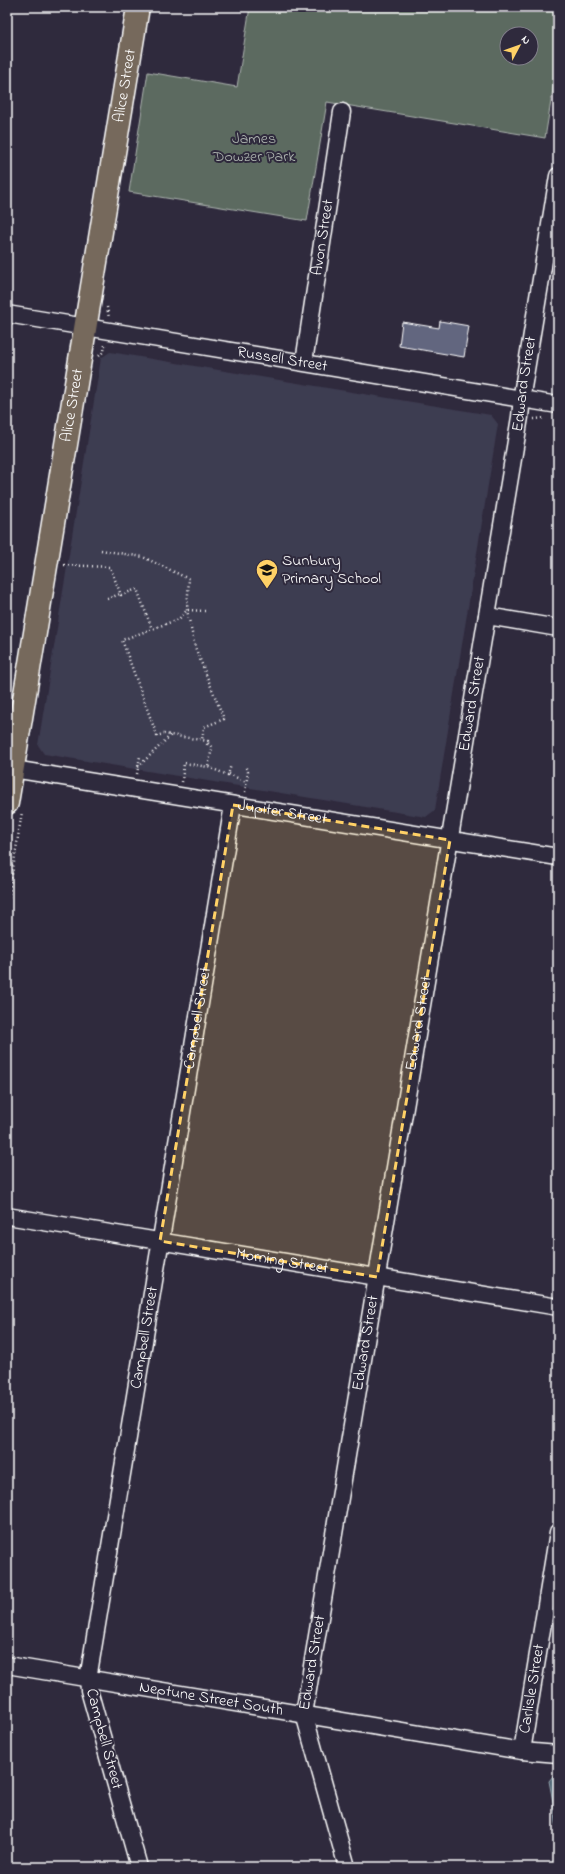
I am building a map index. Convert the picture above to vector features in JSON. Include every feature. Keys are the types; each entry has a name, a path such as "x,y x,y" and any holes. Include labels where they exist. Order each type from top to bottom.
{"main road":[{"name":"Alice Street","path":"15,806 10,769 138,7"}],"street":[{"name":"Avon Street","path":"304,362 342,112"},
{"name":"Edward Street","path":"347,1867 304,1714 376,1276 522,410 522,399 558,176"},
{"name":"Russell Street","path":"7,314 558,405"},
{"path":"487,616 558,628"},
{"name":"Jupiter Street","path":"10,769 558,857"},
{"name":"Campbell Street","path":"139,1867 89,1690 88,1679 233,805"},
{"name":"Morning Street","path":"7,1216 558,1307"},
{"name":"Carlisle Street","path":"522,1751 552,1603 558,1532"},
{"name":"Neptune Street South","path":"7,1665 522,1751 558,1754"}],"path":[{"path":"101,550 143,557 189,579 187,610 196,647 224,719 204,727 202,740"},
{"path":"64,564 110,567 120,594"},
{"path":"107,599 120,594 121,596 137,589 152,629"},
{"path":"187,610 206,611"},
{"path":"187,610 179,619 122,640 156,736 164,734 208,741 207,744 212,748 208,767"},
{"path":"138,767 171,735"},
{"path":"137,774 140,756"},
{"path":"182,782 184,763 208,767 246,782"},
{"path":"229,774 231,764"},
{"path":"245,766 248,772 245,792"},
{"path":"7,906 15,806"}],"highlighted area":[{"path":"233,805 450,840 377,1277 160,1241"}],"shaded area":[{"name":"Sunbury Primary School","path":"110,352 491,415 498,424 435,810 426,817 44,754 38,745 101,358"}],"green space":[{"name":"James Dowzer Park","path":"250,7 558,7 558,58 545,138 327,102 307,221 129,192 148,72 237,87"}],"water":[{"path":"553,1776 557,1782 558,1842 555,1812 549,1781"}],"building":[{"path":"440,321 469,326 464,357 399,346 402,322 439,328"}],"place":[{"name":"Sunbury Primary School","path":"267,590"}]}
